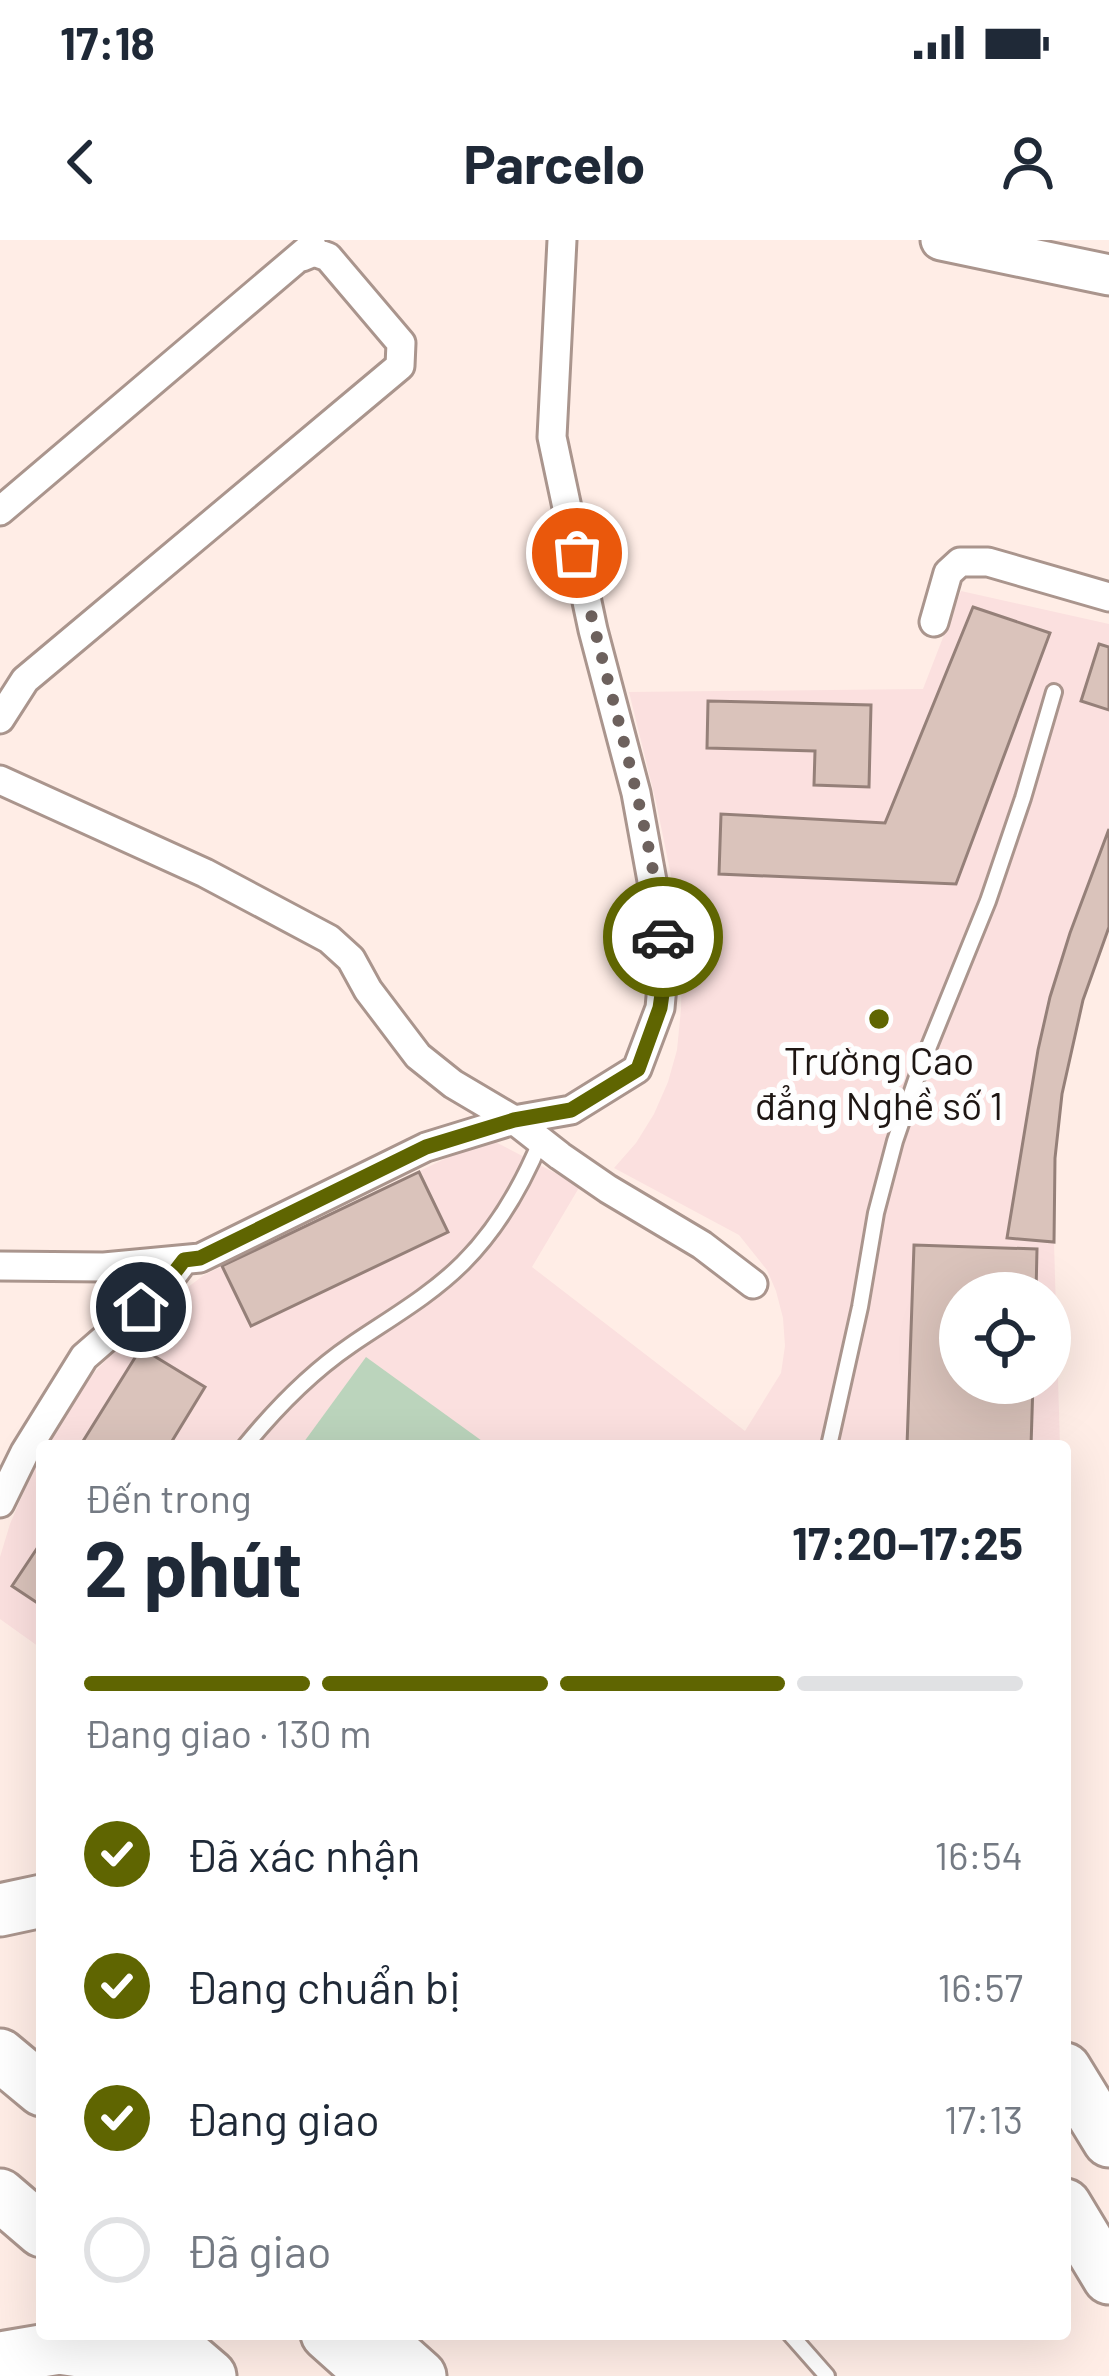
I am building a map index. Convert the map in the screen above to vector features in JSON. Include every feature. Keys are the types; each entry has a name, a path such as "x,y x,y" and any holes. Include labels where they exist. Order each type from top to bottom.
{"highway":[{"path":"0,1910 36,1901"},
{"path":"0,2055 36,2085"},
{"path":"1071,2079 1109,2141"},
{"path":"0,2195 36,2226"},
{"path":"1071,2215 1109,2278"},
{"path":"168,2340 210,2376"},
{"path":"334,2340 374,2376"},
{"path":"380,2340 420,2376"},
{"path":"0,2358 59,2348 120,2356 161,2376"}],"street":[{"path":"0,1267 104,1267 200,1258 426,1147 514,1120 571,1110 638,1069 660,1008 662,924 552,437 562,240"},
{"path":"941,240 1109,275"},
{"path":"0,511 310,248 328,257 401,343 400,366 25,680 0,719"},
{"path":"934,622 948,574 960,562 988,562 1109,597"},
{"path":"0,780 205,873 329,938 351,959 368,990 418,1056 467,1094 514,1120 608,1189 702,1245 753,1284"},
{"path":"0,1503 84,1357 161,1290 184,1260"}],"lane":[{"path":"830,1440 895,1141 988,901 1054,692"},
{"path":"250,1440 310,1376 463,1263 508,1207 541,1140"},
{"path":"795,2340 827,2376"}],"shaded area":[{"name":"Trường Cao đẳng Nghề số 1","path":"961,591 1109,624 1109,927 1083,1000 1062,1094 1055,1158 1055,1272 939,1272 939,1404 1059,1404 1060,1440 47,1440 83,1385 114,1351 147,1318 204,1275 488,1138 580,1186 532,1267 745,1431 781,1373 785,1346 783,1318 767,1270 739,1235 614,1168 654,1114 677,1050 682,968 675,895 629,692 923,689"},
{"path":"36,1463 36,1645 0,1619 0,1557"}],"green space":[{"path":"366,1357 481,1440 305,1440"}],"building":[{"path":"973,607 1050,633 956,884 719,874 721,814 885,823"},
{"path":"1099,644 1109,647 1109,710 1081,701"},
{"path":"708,701 871,705 869,787 814,785 815,751 707,748"},
{"path":"1109,829 1109,927 1083,1000 1062,1094 1054,1242 1007,1238 1050,997"},
{"path":"419,1172 448,1232 251,1326 222,1266"},
{"path":"914,1245 1037,1249 1036,1272 939,1272 939,1404 1032,1404 1031,1440 907,1440"},
{"path":"141,1348 205,1387 173,1440 84,1440"},
{"path":"36,1550 36,1602 12,1586"}],"way so far":[{"path":"577,553 636,793 663,937"}],"place":[{"name":"Trường Cao đẳng Nghề số 1","path":"879,1019"}],"route":[{"path":"141,1307 184,1260 200,1258 426,1147 514,1120 571,1110 638,1069 660,1008 663,937"}]}
